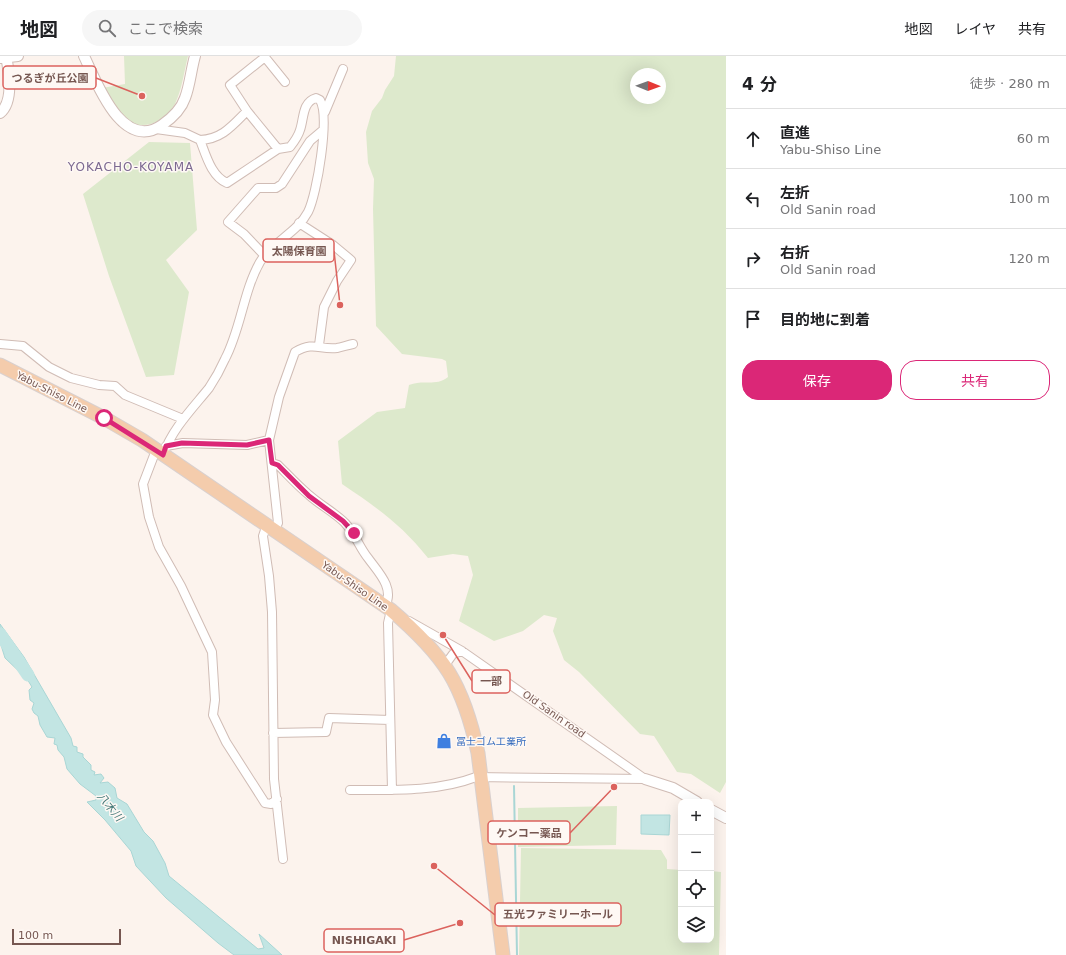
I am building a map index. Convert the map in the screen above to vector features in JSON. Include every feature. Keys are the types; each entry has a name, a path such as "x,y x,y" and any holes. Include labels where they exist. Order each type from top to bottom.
{"main road":[{"name":"Yabu-Shiso Line","path":"0,365 104,418 162,450 388,608 418,634 445,665 464,698 472,723 481,777 503,955"}],"street":[{"path":"0,113 4,110 9,90 4,57 18,56"},
{"path":"84,56 105,100 126,126 141,130 156,129 185,133 200,140 212,140 226,132 247,111"},
{"path":"156,129 178,112 185,98 195,56"},
{"path":"278,149 247,111 230,85 265,56 285,82"},
{"path":"277,799 271,804 265,802 226,742 213,715 215,700 212,652 181,586 158,547 149,517 144,484 162,450 183,419 210,386 226,358 240,321 250,286 260,262 275,244 299,223 308,212 316,184 325,112 343,69"},
{"path":"200,140 212,169 219,180 226,183 278,149 290,147 297,137 306,105 311,99 316,98 320,100 325,112"},
{"path":"265,256 244,234 228,222 258,188 276,188 282,184 310,141 323,130"},
{"path":"299,223 332,245 351,260 337,281 324,307 319,345"},
{"path":"0,344 23,346 49,367 71,378 99,385 115,386 125,395 183,419"},
{"path":"283,859 274,778 272,612 269,576 263,536 265,530 275,530 278,523 269,440 279,397 295,352 304,346 319,345 336,348 353,344"},
{"path":"162,450 182,443 247,445 269,440"},
{"path":"272,463 278,465 309,496 343,521 354,533 365,554 382,577 389,591 388,623 392,790"},
{"name":"Old Sanin road","path":"388,608 462,651 645,778 673,788 692,799"},
{"path":"445,665 453,654 462,651"},
{"path":"273,733 326,732 329,718 390,720"},
{"path":"350,790 392,790 451,785 476,777 645,778"},
{"path":"714,812 726,818"}],"green space":[{"path":"124,56 188,56 175,104 170,112 156,122 148,125 140,125 123,119 116,113 102,88 125,84"},
{"path":"396,56 726,56 726,782 720,793 691,774 677,772 654,736 640,734 579,672 564,660 553,631 557,618 544,615 523,631 494,641 459,621 473,575 468,556 453,554 428,558 418,546 388,517 342,484 338,441 377,412 405,408 409,385 414,383 439,382 448,377 446,361 442,359 402,354 376,326 373,209 374,179 368,163 366,132 372,111 382,98 394,76"},
{"path":"149,142 190,143 197,230 166,260 189,292 174,375 146,377 109,276 83,194"},
{"path":"617,806 616,845 518,847 518,808"},
{"path":"521,848 661,850 667,860 667,869 678,870 678,943 714,943 714,871 721,872 719,955 519,955"}],"water":[{"path":"0,624 24,657 71,738 73,746 77,747 77,752 83,754 83,757 91,765 91,770 95,772 94,775 101,774 104,778 100,783 108,782 115,788 117,798 127,804 144,832 153,841 165,863 169,876 258,949 264,948 259,934 282,955 234,955 166,898 136,866 131,851 105,820 87,802 96,800 96,796 80,784 67,769 64,757 58,750 57,745 54,744 55,738 47,737 40,725 38,716 32,709 34,703 30,700 29,690 32,687 27,679 5,658 0,642"},
{"path":"641,815 670,815 669,835 641,834"}],"waterway":[{"name":"八木川","path":"0,634 28,675"},
{"path":"514,786 517,955"}],"place":[{"name":"つるぎが丘公園","path":"142,96"},
{"name":"太陽保育園","path":"340,305"},
{"name":"一部","path":"443,635"},
{"name":"冨士ゴム工業所","path":"444,741"},
{"name":"ケンコー薬品","path":"614,787"},
{"name":"五光ファミリーホール","path":"434,866"},
{"name":"NISHIGAKI","path":"460,923"}],"district":[{"name":"YOKACHO-KOYAMA","path":"131,167"}],"route":[{"path":"104,418 142,440 163,455 166,446 182,443 247,445 269,440 272,463 278,465 309,496 343,521 354,533"}]}
